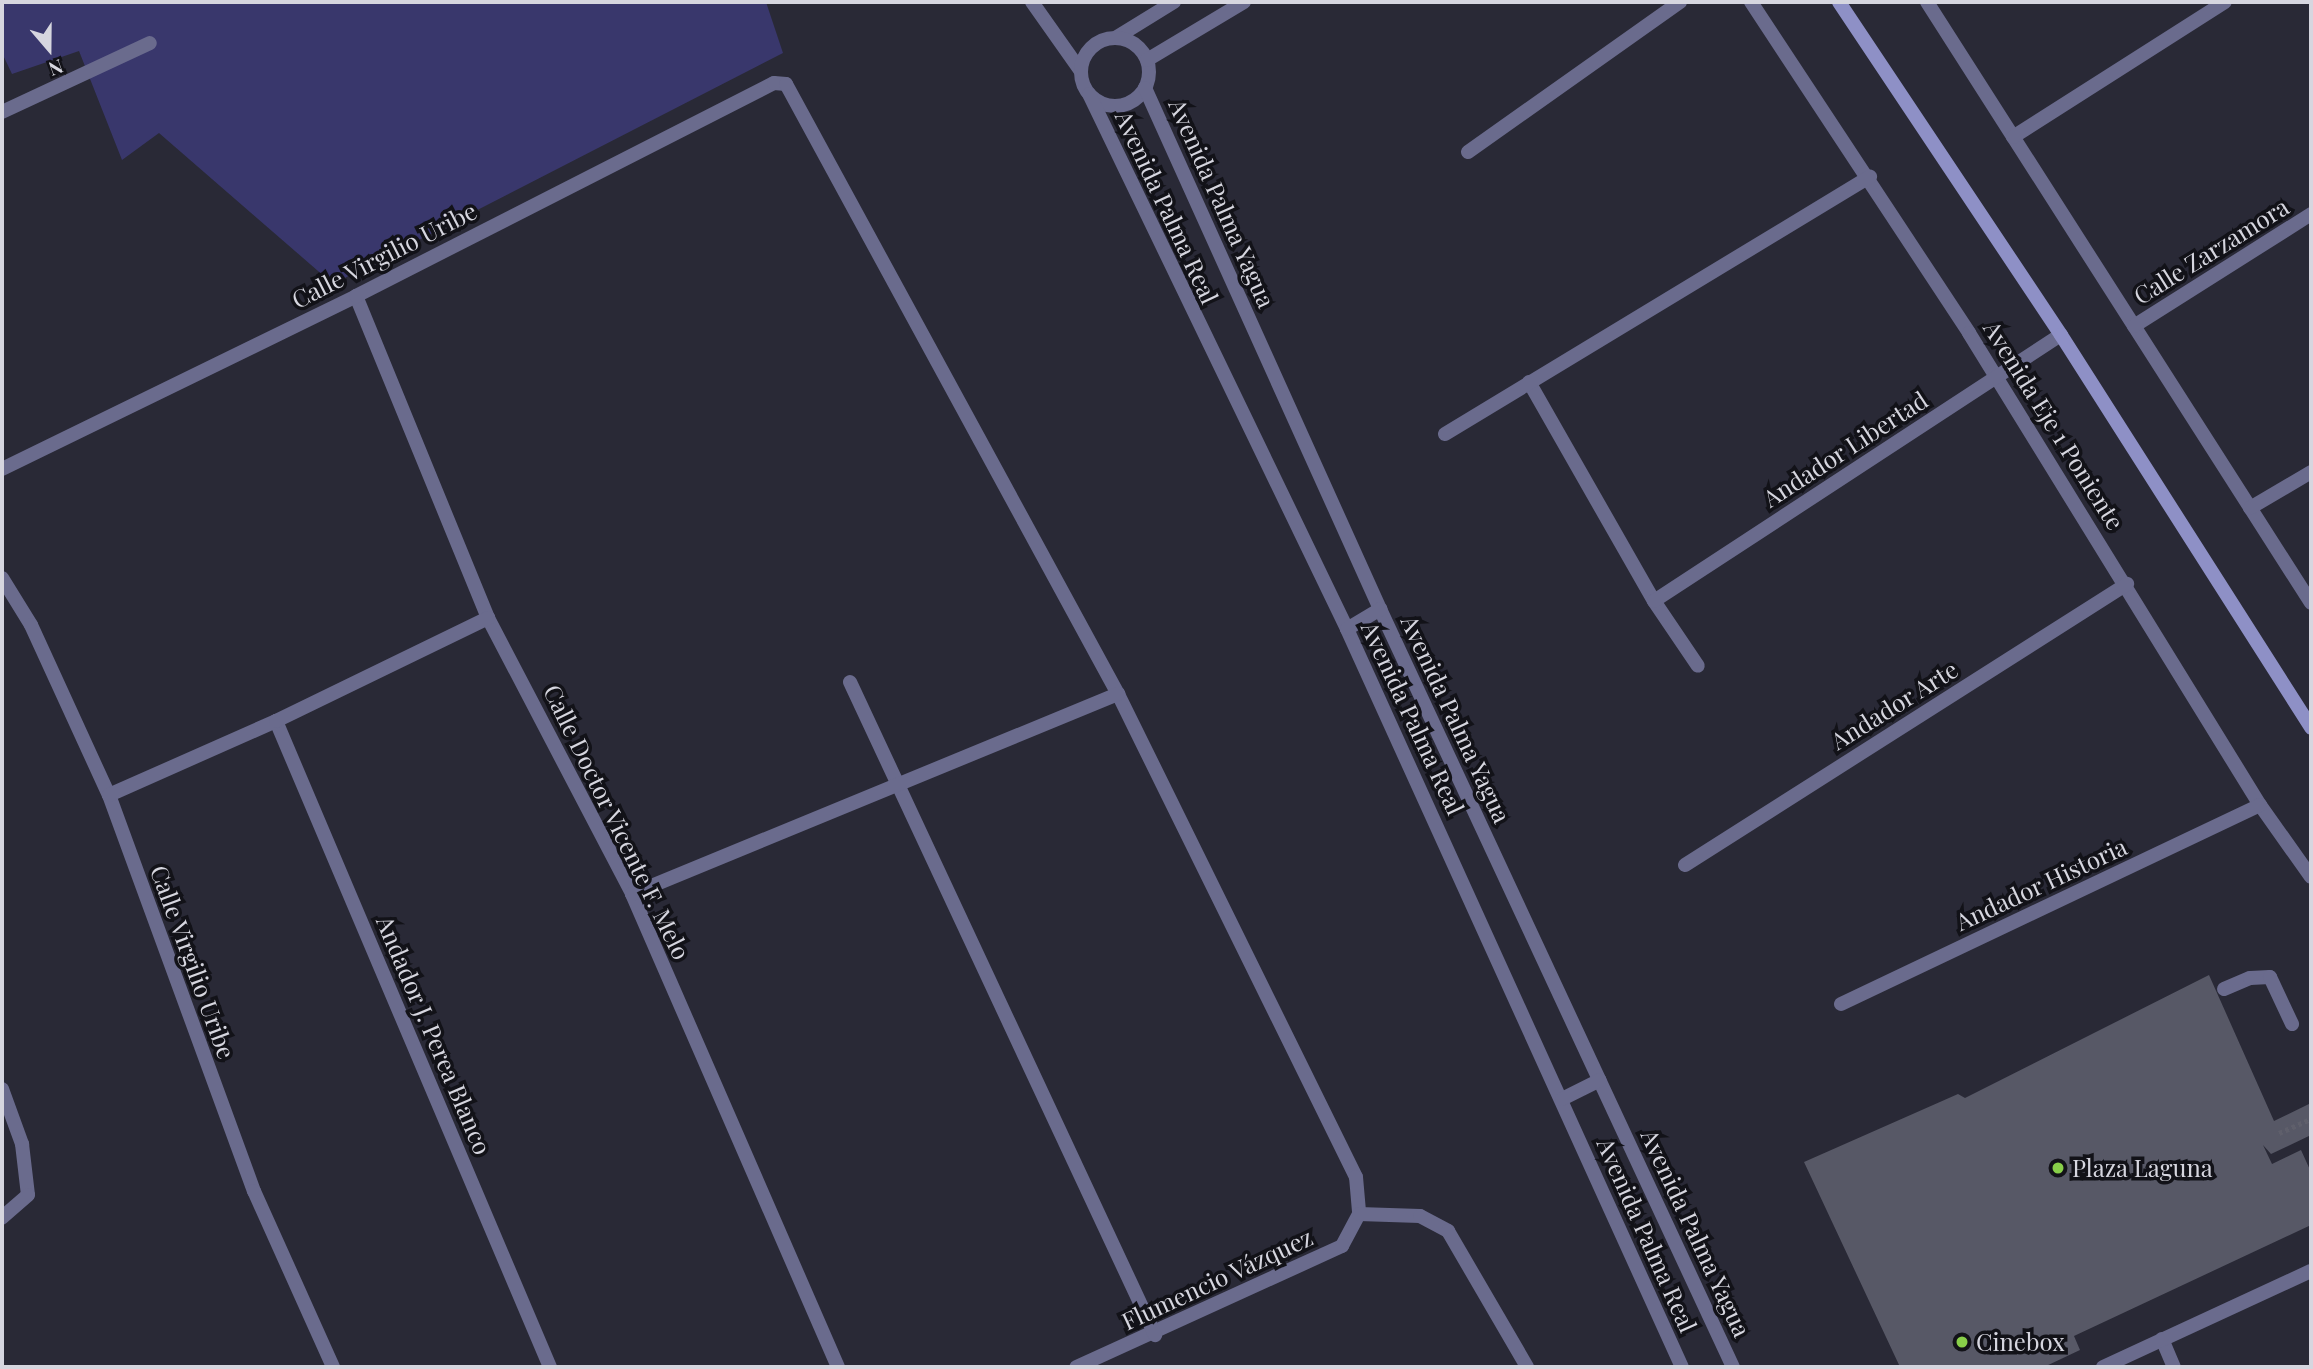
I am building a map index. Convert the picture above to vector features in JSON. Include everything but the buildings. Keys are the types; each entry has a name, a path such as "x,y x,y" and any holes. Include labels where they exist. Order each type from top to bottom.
{"main road":[{"path":"1839,2 2061,335 2311,728"}],"street":[{"path":"1032,2 1080,70 1089,94 1107,106 1119,106 1145,88 1147,60 1135,44 1117,37"},
{"path":"1080,70 1091,46 1117,37 1174,2"},
{"path":"1147,60 1244,2"},
{"path":"1468,152 1680,2"},
{"name":"Avenida Eje 1 Poniente","path":"1751,2 1870,177 2127,584 2260,805 2311,877"},
{"path":"1927,2 2311,603"},
{"path":"2013,136 2225,2"},
{"path":"2,112 150,43"},
{"name":"Calle Virgilio Uribe","path":"2,469 356,296 774,83 786,84 1118,694"},
{"name":"Avenida Palma Yagua","path":"1145,88 1380,609 1733,1367"},
{"name":"Avenida Palma Real","path":"1089,94 1347,629 1682,1367"},
{"path":"1445,434 1870,177"},
{"name":"Calle Zarzamora","path":"2134,326 2311,214"},
{"name":"Calle Doctor Vicente F. Melo","path":"356,296 488,618 632,894 838,1367"},
{"name":"Andador Libertad","path":"1654,601 2061,335"},
{"path":"1529,382 1654,601 1698,666"},
{"path":"2250,508 2311,472"},
{"name":"Calle Virgilio Uribe","path":"2,578 31,625 109,795 254,1191 333,1367"},
{"name":"Andador Arte","path":"1685,864 2127,584"},
{"path":"1347,629 1380,609"},
{"path":"109,795 276,722 488,618"},
{"path":"850,682 1155,1335"},
{"path":"632,894 1118,694 1356,1177 1359,1214 1420,1216 1448,1231 1527,1367"},
{"name":"Andador J. Perea Blanco","path":"276,722 550,1367"},
{"name":"Andador Historia","path":"1840,1004 2260,805"},
{"path":"2224,989 2250,978 2270,976 2292,1024"},
{"path":"1562,1099 1600,1080"},
{"path":"2,1089 22,1144 29,1195 2,1218"},
{"name":"Flumencio Vázquez","path":"1076,1367 1155,1335 1342,1246 1359,1214"},
{"path":"2103,1367 2311,1271"},
{"path":"2162,1339 2174,1367"}],"path":[{"path":"2279,1133 2311,1119"}],"shaded area":[{"path":"2,2 766,2 783,53 333,284 159,133 122,160 79,51 12,74 2,53"}],"place":[{"name":"Plaza Laguna","path":"2058,1168"},
{"name":"Cinebox","path":"1962,1342"}]}
